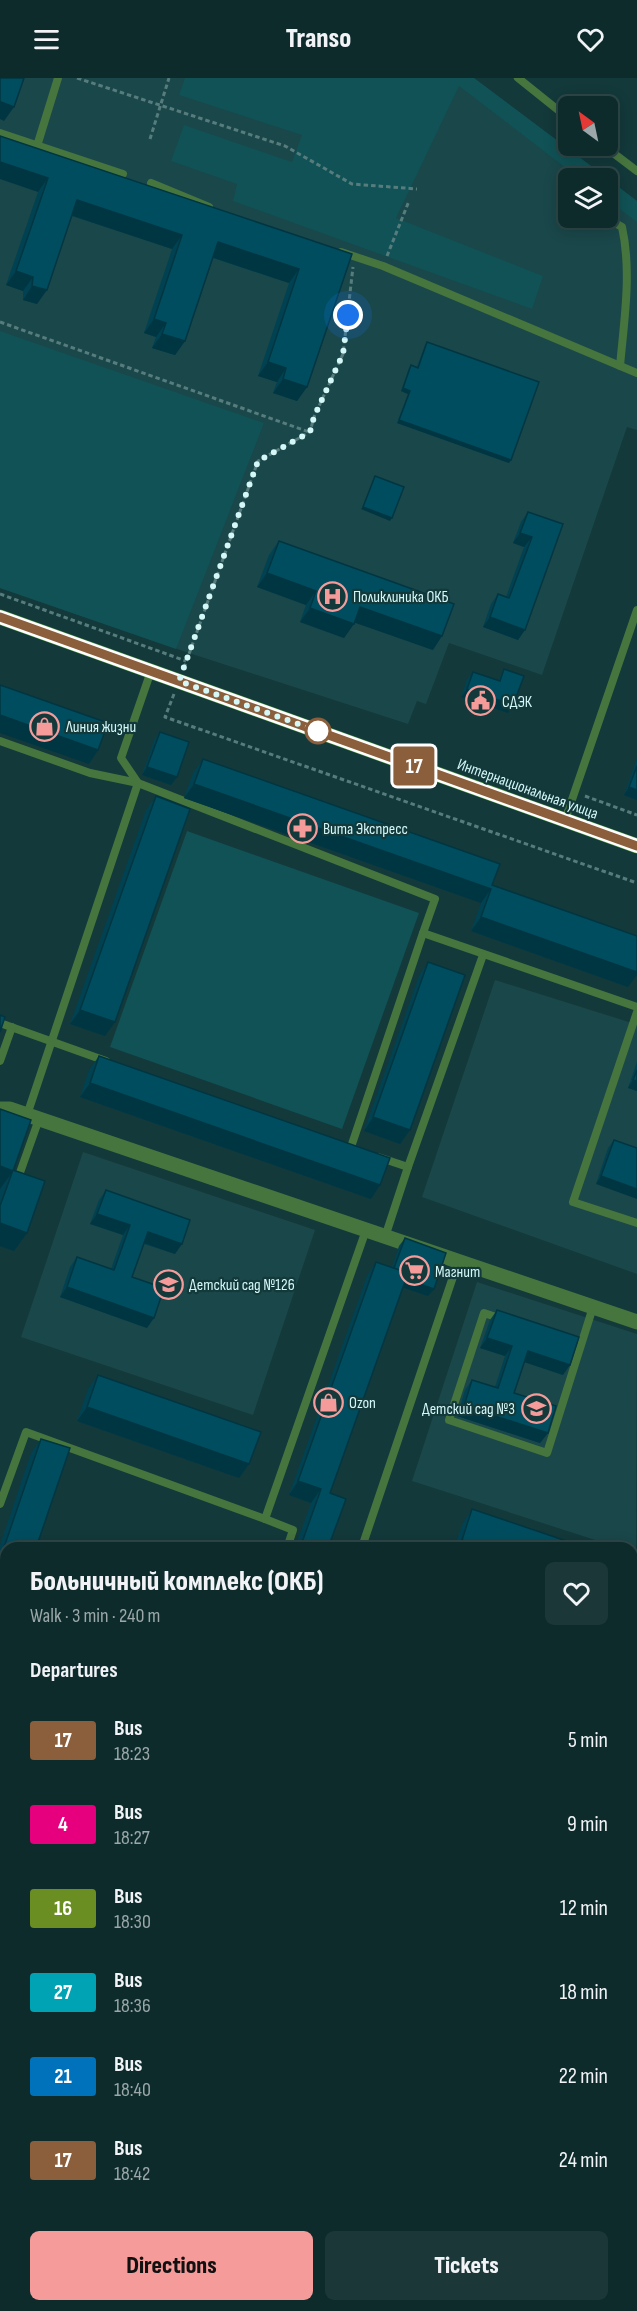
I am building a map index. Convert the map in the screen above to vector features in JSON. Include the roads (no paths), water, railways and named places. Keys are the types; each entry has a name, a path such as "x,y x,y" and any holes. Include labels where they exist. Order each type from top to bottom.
{"main road":[{"name":"Интернациональная улица","path":"0,617 637,846"}],"street":[{"path":"6,1112 33,1117 637,1322"}],"lane":[{"path":"37,146 58,78"},
{"path":"518,78 558,110"},
{"path":"0,133 123,174"},
{"path":"617,156 637,171"},
{"path":"151,183 220,211"},
{"path":"618,225 622,227 626,247 620,366"},
{"path":"333,249 383,266 637,373"},
{"path":"565,820 637,610"},
{"path":"138,783 121,758 151,672"},
{"path":"0,741 90,773 138,783 435,899 351,1147"},
{"path":"15,1187 51,1042 138,783"},
{"path":"423,933 637,1007"},
{"path":"385,1237 483,955"},
{"path":"637,1012 573,1202 637,1223"},
{"path":"0,1023 118,1065"},
{"path":"0,1061 12,1027"},
{"path":"340,1143 360,1150"},
{"path":"370,1154 408,1167"},
{"path":"265,1519 366,1230"},
{"path":"364,1542 458,1262"},
{"path":"517,1323 484,1313 449,1420 547,1453 593,1307"},
{"path":"571,1340 581,1344"},
{"path":"0,1504 26,1432 293,1530 289,1542"}],"place":[{"name":"Поликлиника ОКБ","path":"332,596"},
{"name":"СДЭК","path":"481,701"},
{"name":"Линия жизни","path":"45,726"},
{"name":"Вита Экспресс","path":"302,828"},
{"name":"Магнит","path":"414,1271"},
{"name":"Детский сад №126","path":"168,1284"},
{"name":"Ozon","path":"328,1402"},
{"name":"Детский сад №3","path":"536,1408"}]}
